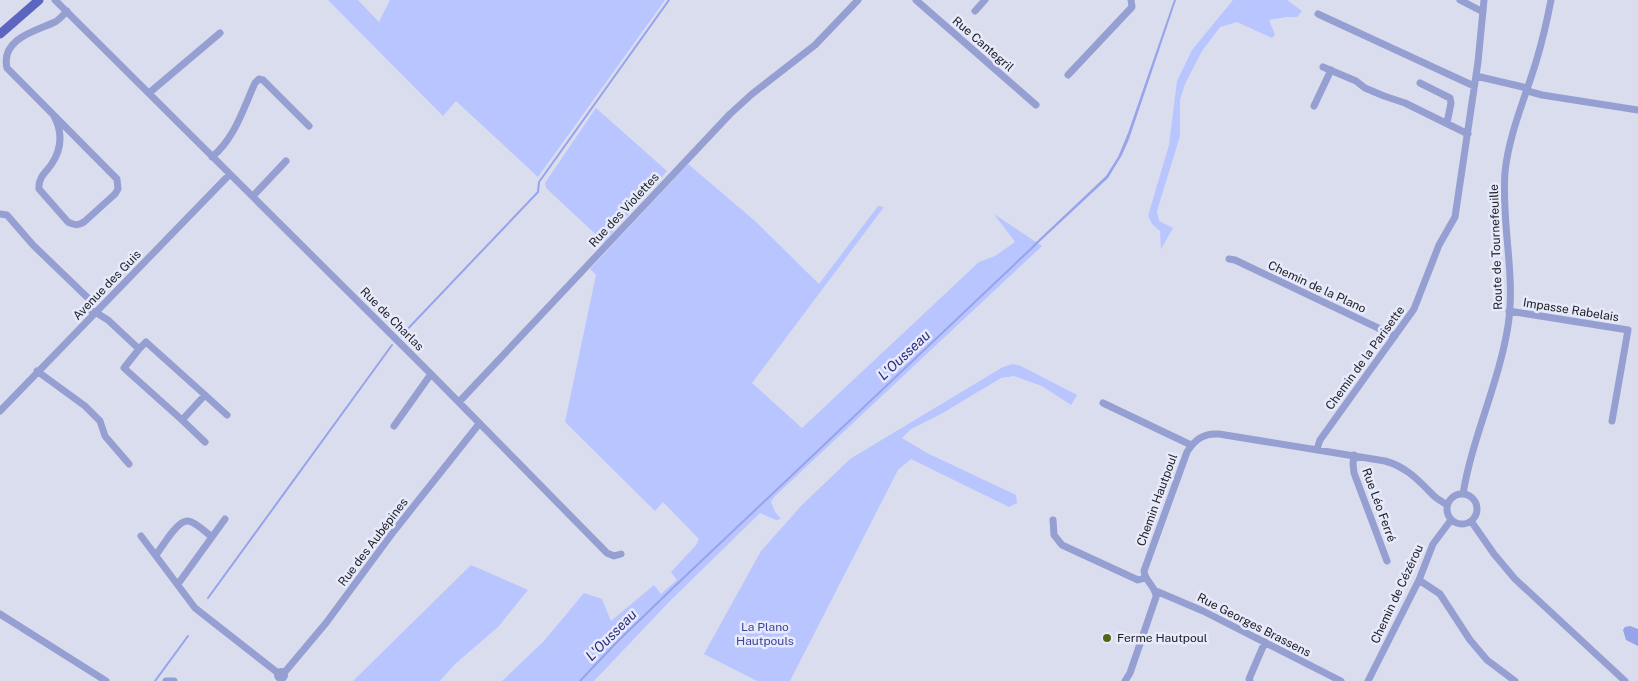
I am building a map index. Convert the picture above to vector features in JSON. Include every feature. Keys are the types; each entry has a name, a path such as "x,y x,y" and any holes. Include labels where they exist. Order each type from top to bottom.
{"main road":[{"path":"0,34 40,0"}],"street":[{"name":"Rue de Charlas","path":"55,0 459,402 607,553 614,556 621,554"},
{"name":"Rue des Violettes","path":"459,402 730,114 746,98 815,45 858,0"},
{"name":"Rue Cantegril","path":"916,0 1036,106"},
{"path":"975,11 985,0"},
{"path":"1068,75 1132,7 1131,0"},
{"path":"1460,0 1483,12"},
{"name":"Chemin de la Parisette","path":"1317,449 1320,440 1414,309 1439,245 1455,217 1476,76 1484,0"},
{"name":"Route de Tournefeuille","path":"1463,494 1501,356 1509,311 1510,274 1505,209 1505,173 1511,141 1538,54 1552,0"},
{"path":"54,116 60,129 61,140 52,163 40,178 39,189 68,222 74,225 84,222 115,194 118,184 117,179 7,68 2,57 3,49 10,40 53,23 67,11"},
{"path":"1318,14 1474,86"},
{"path":"149,93 220,33"},
{"path":"1323,67 1356,81 1365,88 1405,103 1468,134"},
{"path":"1314,106 1331,70"},
{"path":"1476,76 1523,87 1542,95 1638,110"},
{"path":"212,157 224,147 234,132 255,83 259,79 264,80 309,126"},
{"path":"1420,83 1450,98 1451,103 1447,123"},
{"path":"61,140 72,137 78,140"},
{"path":"253,196 286,161"},
{"name":"Avenue des Guis","path":"1,407 230,174"},
{"path":"0,214 7,215 33,245 90,300 90,309 94,313 108,320 139,350"},
{"name":"Chemin de la Plano","path":"1229,259 1235,260 1395,336"},
{"name":"Impasse Rabelais","path":"1509,311 1628,330 1612,421"},
{"path":"205,442 124,368 146,342 227,415"},
{"path":"37,371 85,406 100,421 105,436 130,464"},
{"path":"394,426 431,374"},
{"path":"182,420 205,396"},
{"path":"1103,403 1191,445"},
{"name":"Rue des Aubépines","path":"282,677 326,623 394,531 479,424"},
{"name":"Chemin Hautpoul","path":"1145,578 1144,571 1186,452 1200,437 1209,434 1220,434 1379,459 1402,467 1416,477 1436,498 1447,505"},
{"name":"Rue Léo Ferré","path":"1354,455 1352,464 1354,473 1387,561"},
{"path":"1463,494 1470,497 1477,506 1476,515 1471,521 1460,524 1451,520 1447,513 1447,505 1452,498 1463,494"},
{"path":"178,584 225,519"},
{"path":"156,555 179,524 185,520 191,522 212,537"},
{"path":"1053,520 1054,535 1062,544 1138,580 1145,578 1156,591 1151,615 1130,673 1125,681"},
{"name":"Chemin de Cézérou","path":"1368,681 1419,580 1433,544 1451,520"},
{"path":"1471,521 1510,574 1625,681"},
{"path":"141,536 195,608 282,677"},
{"path":"1419,580 1440,594 1470,640 1487,660 1515,681"},
{"name":"Rue Georges Brassens","path":"1156,591 1203,611 1341,681"},
{"path":"0,614 106,681"},
{"path":"1250,681 1249,679 1265,642"},
{"path":"166,681 174,681"}],"green space":[{"path":"328,0 358,0 379,22 390,0 665,0 538,177 456,101 443,116"},
{"path":"1233,0 1287,0 1302,11 1297,17 1269,20 1275,35 1272,38 1237,22 1220,27 1202,51 1185,84 1180,100 1180,136 1157,211 1159,221 1173,228 1161,249 1160,231 1152,224 1148,216 1169,145 1177,81 1192,50"},
{"path":"596,108 667,171 604,242 546,188 545,183"},
{"path":"688,164 755,221 819,284 878,206 884,207 752,383 802,428 979,262 995,256 1015,242 994,214 1042,246 774,497 771,502 775,512 781,519 776,520 760,513 669,602 594,681 502,681 544,641 584,593 602,599 611,621 654,585 661,594 677,580 671,572 696,545 699,539 663,502 655,511 565,422 596,275 590,269"},
{"name":"La Plano Hautpouls","path":"1013,364 1021,366 1077,395 1071,405 1042,386 1014,376 1001,378 941,414 911,429 902,438 927,453 1016,495 1017,503 1009,507 911,459 898,470 790,681 757,681 704,654 761,551 802,505 850,459 1003,367"},
{"path":"471,565 528,590 498,627 455,664 440,681 353,681"}],"shaded area":[{"path":"1174,0 1176,0 1122,155 1108,178 1034,247 1033,245 1106,176 1118,157"},
{"path":"1630,626 1638,629 1638,646 1626,640 1623,630 1625,627"}],"waterway":[{"path":"401,336 538,192 539,182 669,0"},
{"name":"L'Ousseau","path":"580,681 676,585 1035,245"},
{"path":"208,598 392,345"},
{"path":"155,681 188,636"}],"place":[{"name":"Ferme Hautpoul","path":"1107,638"}]}
